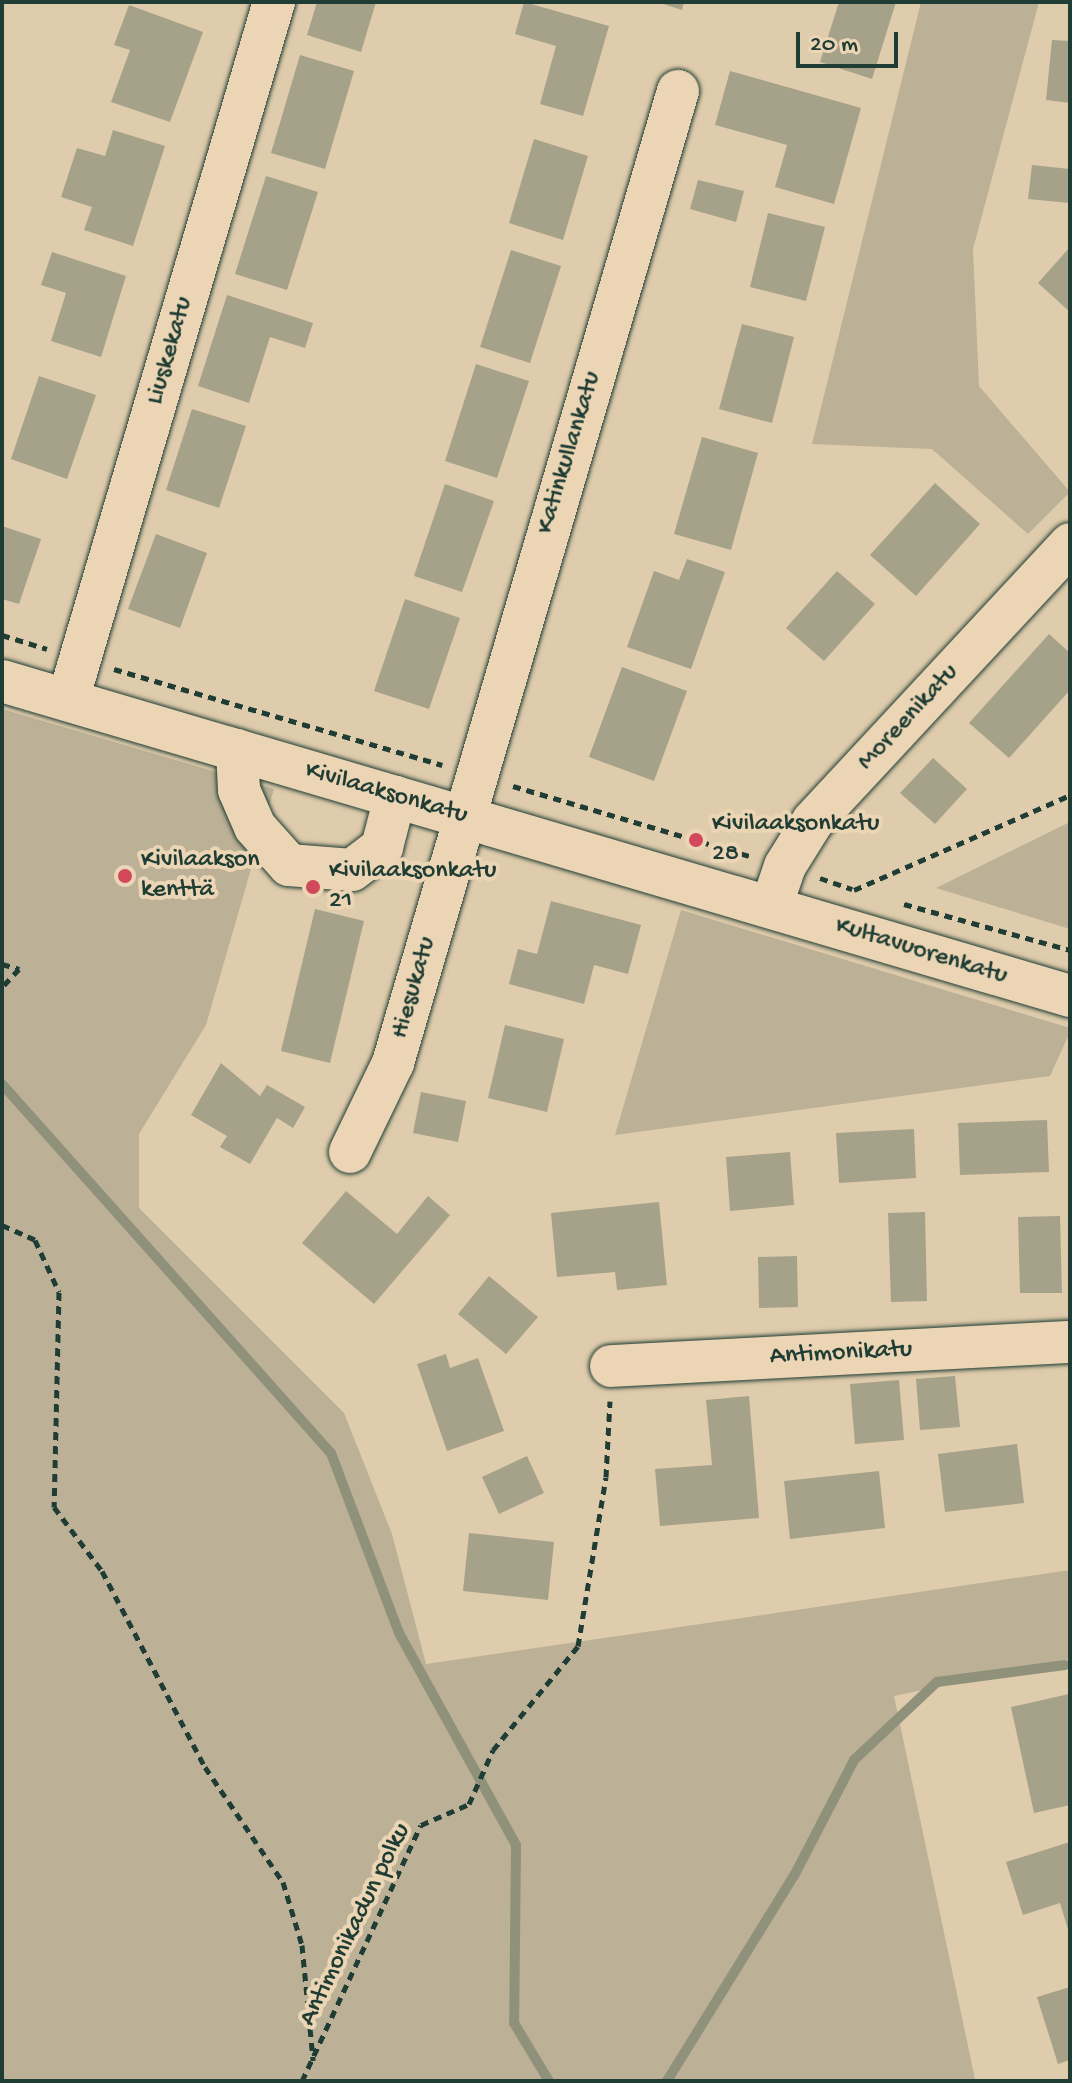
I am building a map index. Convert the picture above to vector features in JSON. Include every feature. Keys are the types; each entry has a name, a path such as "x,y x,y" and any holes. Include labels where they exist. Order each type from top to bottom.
{"street":[{"name":"Liuskekatu","path":"68,700 274,2"},
{"name":"Katinkullankatu","path":"463,816 678,91"},
{"name":"Moreenikatu","path":"771,907 785,866 813,821 1070,544"},
{"name":"Kivilaaksonkatu","path":"2,681 771,907"},
{"path":"237,750 239,790 255,827 289,865 352,870 382,847 395,797"},
{"name":"Hiesukatu","path":"350,1152 393,1063 463,816"},
{"name":"Kultavuorenkatu","path":"771,907 1070,996"},
{"name":"Antimonikatu","path":"611,1366 1070,1342"}],"path":[{"path":"2,635 785,866 870,894"},
{"path":"854,890 1070,795"},
{"path":"900,903 1070,950"},
{"path":"2,964 19,969 2,987"},
{"path":"2,1225 35,1240 59,1292 54,1507 102,1571 205,1767 283,1882 302,1945 313,2060"},
{"name":"Antimonikadun polku","path":"302,2081 421,1825 469,1804 493,1750 578,1646 606,1477 611,1366"}],"shaded area":[{"path":"921,2 1039,2 973,249 979,386 1070,492 1028,534 932,449 812,444"},
{"path":"2,709 274,789 206,1025 139,1134 139,1208 344,1413 392,1534 426,1664 1070,1570 1070,1659 894,1696 975,2079 2,2081"},
{"path":"1070,822 1070,929 936,888"},
{"path":"681,910 1070,1028 1070,1032 1050,1076 615,1135"}],"building":[{"path":"317,2 376,2 361,52 307,35"},
{"path":"524,2 609,26 583,116 540,104 556,46 515,34"},
{"path":"657,2 684,2 682,10"},
{"path":"839,2 896,2 872,79 820,62"},
{"path":"129,5 203,32 170,122 111,102 130,50 114,45"},
{"path":"1052,40 1070,41 1070,103 1046,100"},
{"path":"300,55 354,71 325,169 271,153"},
{"path":"730,71 861,108 834,204 775,187 787,145 715,125"},
{"path":"113,130 165,146 133,246 84,230 92,207 61,197 77,148 105,156"},
{"path":"534,139 588,156 563,240 509,223"},
{"path":"1032,165 1070,169 1070,203 1028,199"},
{"path":"266,176 318,192 287,290 235,274"},
{"path":"698,180 744,191 736,222 690,209"},
{"path":"768,213 825,227 806,301 750,287"},
{"path":"1070,247 1070,312 1038,283"},
{"path":"511,250 561,266 530,363 480,347"},
{"path":"52,252 126,276 101,357 51,341 66,293 41,285"},
{"path":"227,295 313,323 305,348 270,337 249,403 198,386"},
{"path":"742,324 794,337 772,423 719,409"},
{"path":"476,364 529,381 497,478 445,461"},
{"path":"39,376 96,395 67,479 11,459"},
{"path":"192,409 246,426 219,508 166,490"},
{"path":"702,437 758,453 731,550 674,534"},
{"path":"935,483 980,524 916,596 870,555"},
{"path":"445,484 494,501 462,592 414,576"},
{"path":"2,526 41,539 19,604 2,599"},
{"path":"156,534 207,553 180,628 128,609"},
{"path":"687,559 725,572 691,669 627,647 654,571 679,580"},
{"path":"837,571 875,604 824,661 786,628"},
{"path":"405,599 460,618 429,709 374,691"},
{"path":"1049,634 1070,653 1070,690 1009,758 969,723"},
{"path":"622,667 687,691 654,781 589,757"},
{"path":"933,758 967,789 935,824 900,793"},
{"path":"551,901 641,925 628,974 594,965 584,1004 509,984 518,949 537,954"},
{"path":"315,909 364,921 330,1063 281,1051"},
{"path":"505,1025 564,1039 547,1112 488,1098"},
{"path":"221,1063 260,1096 267,1085 305,1107 293,1128 277,1118 250,1164 220,1147 227,1136 191,1115"},
{"path":"421,1092 466,1101 458,1142 413,1133"},
{"path":"1047,1120 1049,1172 960,1175 958,1123"},
{"path":"914,1129 916,1178 839,1183 836,1133"},
{"path":"790,1152 794,1205 730,1211 726,1157"},
{"path":"346,1191 397,1234 428,1196 450,1215 374,1304 302,1243"},
{"path":"659,1202 667,1285 617,1290 615,1272 557,1277 551,1213"},
{"path":"925,1212 927,1301 891,1302 888,1213"},
{"path":"1060,1216 1062,1293 1020,1293 1018,1217"},
{"path":"797,1256 798,1307 759,1308 758,1257"},
{"path":"489,1276 538,1317 506,1354 458,1314"},
{"path":"446,1354 450,1368 478,1358 504,1431 447,1451 417,1364"},
{"path":"955,1376 960,1427 920,1430 916,1379"},
{"path":"899,1380 904,1440 855,1444 850,1384"},
{"path":"749,1396 759,1518 660,1526 655,1469 712,1465 706,1400"},
{"path":"1017,1444 1024,1503 945,1512 938,1454"},
{"path":"527,1456 544,1493 499,1514 482,1477"},
{"path":"879,1471 885,1528 790,1539 784,1481"},
{"path":"469,1533 554,1542 548,1600 463,1591"},
{"path":"1069,1694 1070,1805 1034,1813 1011,1707"},
{"path":"1070,1842 1069,1933 1060,1903 1023,1915 1006,1862"},
{"path":"1070,1987 1070,2060 1058,2064 1037,1997"}],"waterway":[{"path":"2,1084 331,1453 399,1633 516,1845 514,2023 549,2081"},
{"path":"667,2081 795,1874 854,1760 937,1682 1065,1665"}],"place":[{"name":"Kivilaaksonkatu 28","path":"696,840"},
{"name":"Kivilaakson kenttä","path":"125,876"},
{"name":"Kivilaaksonkatu 21","path":"313,887"}]}
